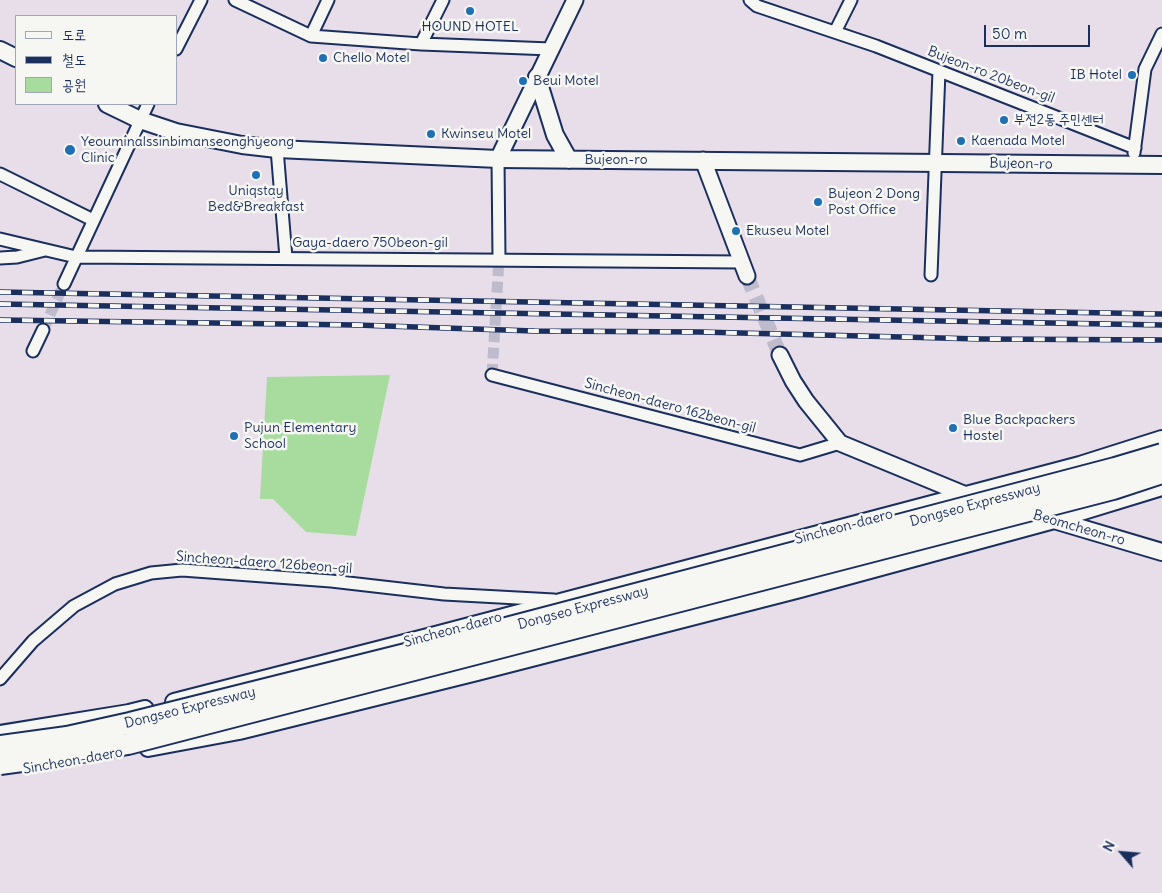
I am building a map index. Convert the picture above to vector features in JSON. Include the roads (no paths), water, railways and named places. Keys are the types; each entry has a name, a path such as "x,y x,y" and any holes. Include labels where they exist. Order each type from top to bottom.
{"highway":[{"name":"Dongseo Expressway","path":"0,746 67,737 139,721 438,646 1162,454"},
{"name":"Dongseo Expressway","path":"0,764 128,744 1113,489 1162,473"}],"main road":[{"path":"0,50 15,58"},
{"path":"537,77 555,134 569,160"},
{"name":"Bujeon-ro","path":"109,105 140,120 176,132 242,145 277,149 498,159 1162,165"},
{"name":"Sincheon-daero","path":"0,734 129,713 1080,465 1162,439"},
{"name":"Sincheon-daero","path":"0,772 72,762 239,731 791,592 1054,520 1162,487"},
{"name":"Beomcheon-ro","path":"966,495 1162,552"}],"street":[{"path":"178,45 201,0"},
{"path":"235,0 310,36 421,44 551,49"},
{"path":"310,36 328,0"},
{"path":"421,44 443,0"},
{"path":"499,260 498,159 575,0"},
{"path":"835,32 851,0"},
{"name":"Bujeon-ro 20beon-gil","path":"756,2 876,46 1135,148"},
{"path":"1133,165 1145,69 1162,34"},
{"path":"931,275 939,71"},
{"path":"64,284 148,105"},
{"path":"277,149 286,258"},
{"path":"703,160 744,269"},
{"path":"0,174 94,220"},
{"name":"Gaya-daero 750beon-gil","path":"0,239 76,257 499,260 744,269"},
{"path":"0,258 17,258 46,250"},
{"path":"33,351 42,330"},
{"path":"780,355 806,401 840,443 966,495"},
{"name":"Sincheon-daero 162beon-gil","path":"492,375 800,455 840,443"},
{"name":"Sincheon-daero 126beon-gil","path":"0,679 33,641 74,606 115,584 151,572 182,570 331,581 444,594 564,601"}],"tunnel":[{"path":"492,375 499,259"},
{"path":"747,276 780,355"},
{"path":"43,330 64,284"}],"railway":[{"path":"0,292 1162,314"},
{"path":"0,304 1162,325"},
{"path":"0,320 356,325 534,331 700,332 981,339 1162,340"}],"place":[{"name":"HOUND HOTEL","path":"470,11"},
{"name":"Chello Motel","path":"323,58"},
{"name":"IB Hotel","path":"1132,75"},
{"name":"Beui Motel","path":"523,81"},
{"name":"부전2동 주민센터","path":"1004,120"},
{"name":"Kwinseu Motel","path":"431,134"},
{"name":"Kaenada Motel","path":"961,141"},
{"name":"Yeouminalssinbimanseonghyeong Clinic","path":"70,150"},
{"name":"Uniqstay Bed&Breakfast","path":"256,175"},
{"name":"Bujeon 2 Dong Post Office","path":"818,202"},
{"name":"Ekuseu Motel","path":"736,231"},
{"name":"Blue Backpackers Hostel","path":"953,428"},
{"name":"Pujun Elementary School","path":"234,436"}]}
